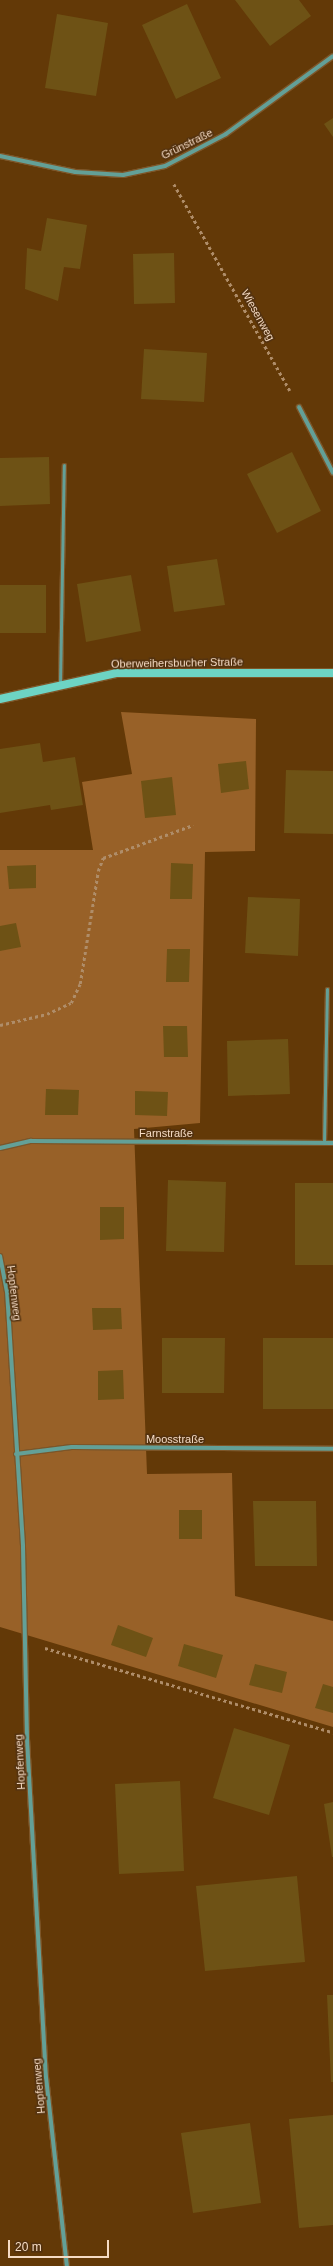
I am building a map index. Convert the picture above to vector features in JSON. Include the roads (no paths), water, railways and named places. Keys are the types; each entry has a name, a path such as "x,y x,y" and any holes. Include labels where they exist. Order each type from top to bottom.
{"street":[{"name":"Grünstraße","path":"0,156 76,172 123,175 165,166 226,134 333,56"},
{"path":"299,407 333,473"},
{"name":"Oberweihersbucher Straße","path":"0,699 60,684 116,673 333,674"},
{"name":"Farnstraße","path":"0,1148 31,1141 333,1143"},
{"name":"Hopfenweg","path":"0,1256 7,1290 25,1643 27,1739 46,2077 67,2266"},
{"name":"Moosstraße","path":"16,1454 72,1447 333,1449"}],"lane":[{"path":"60,684 64,465"},
{"path":"324,1143 327,989"}]}
